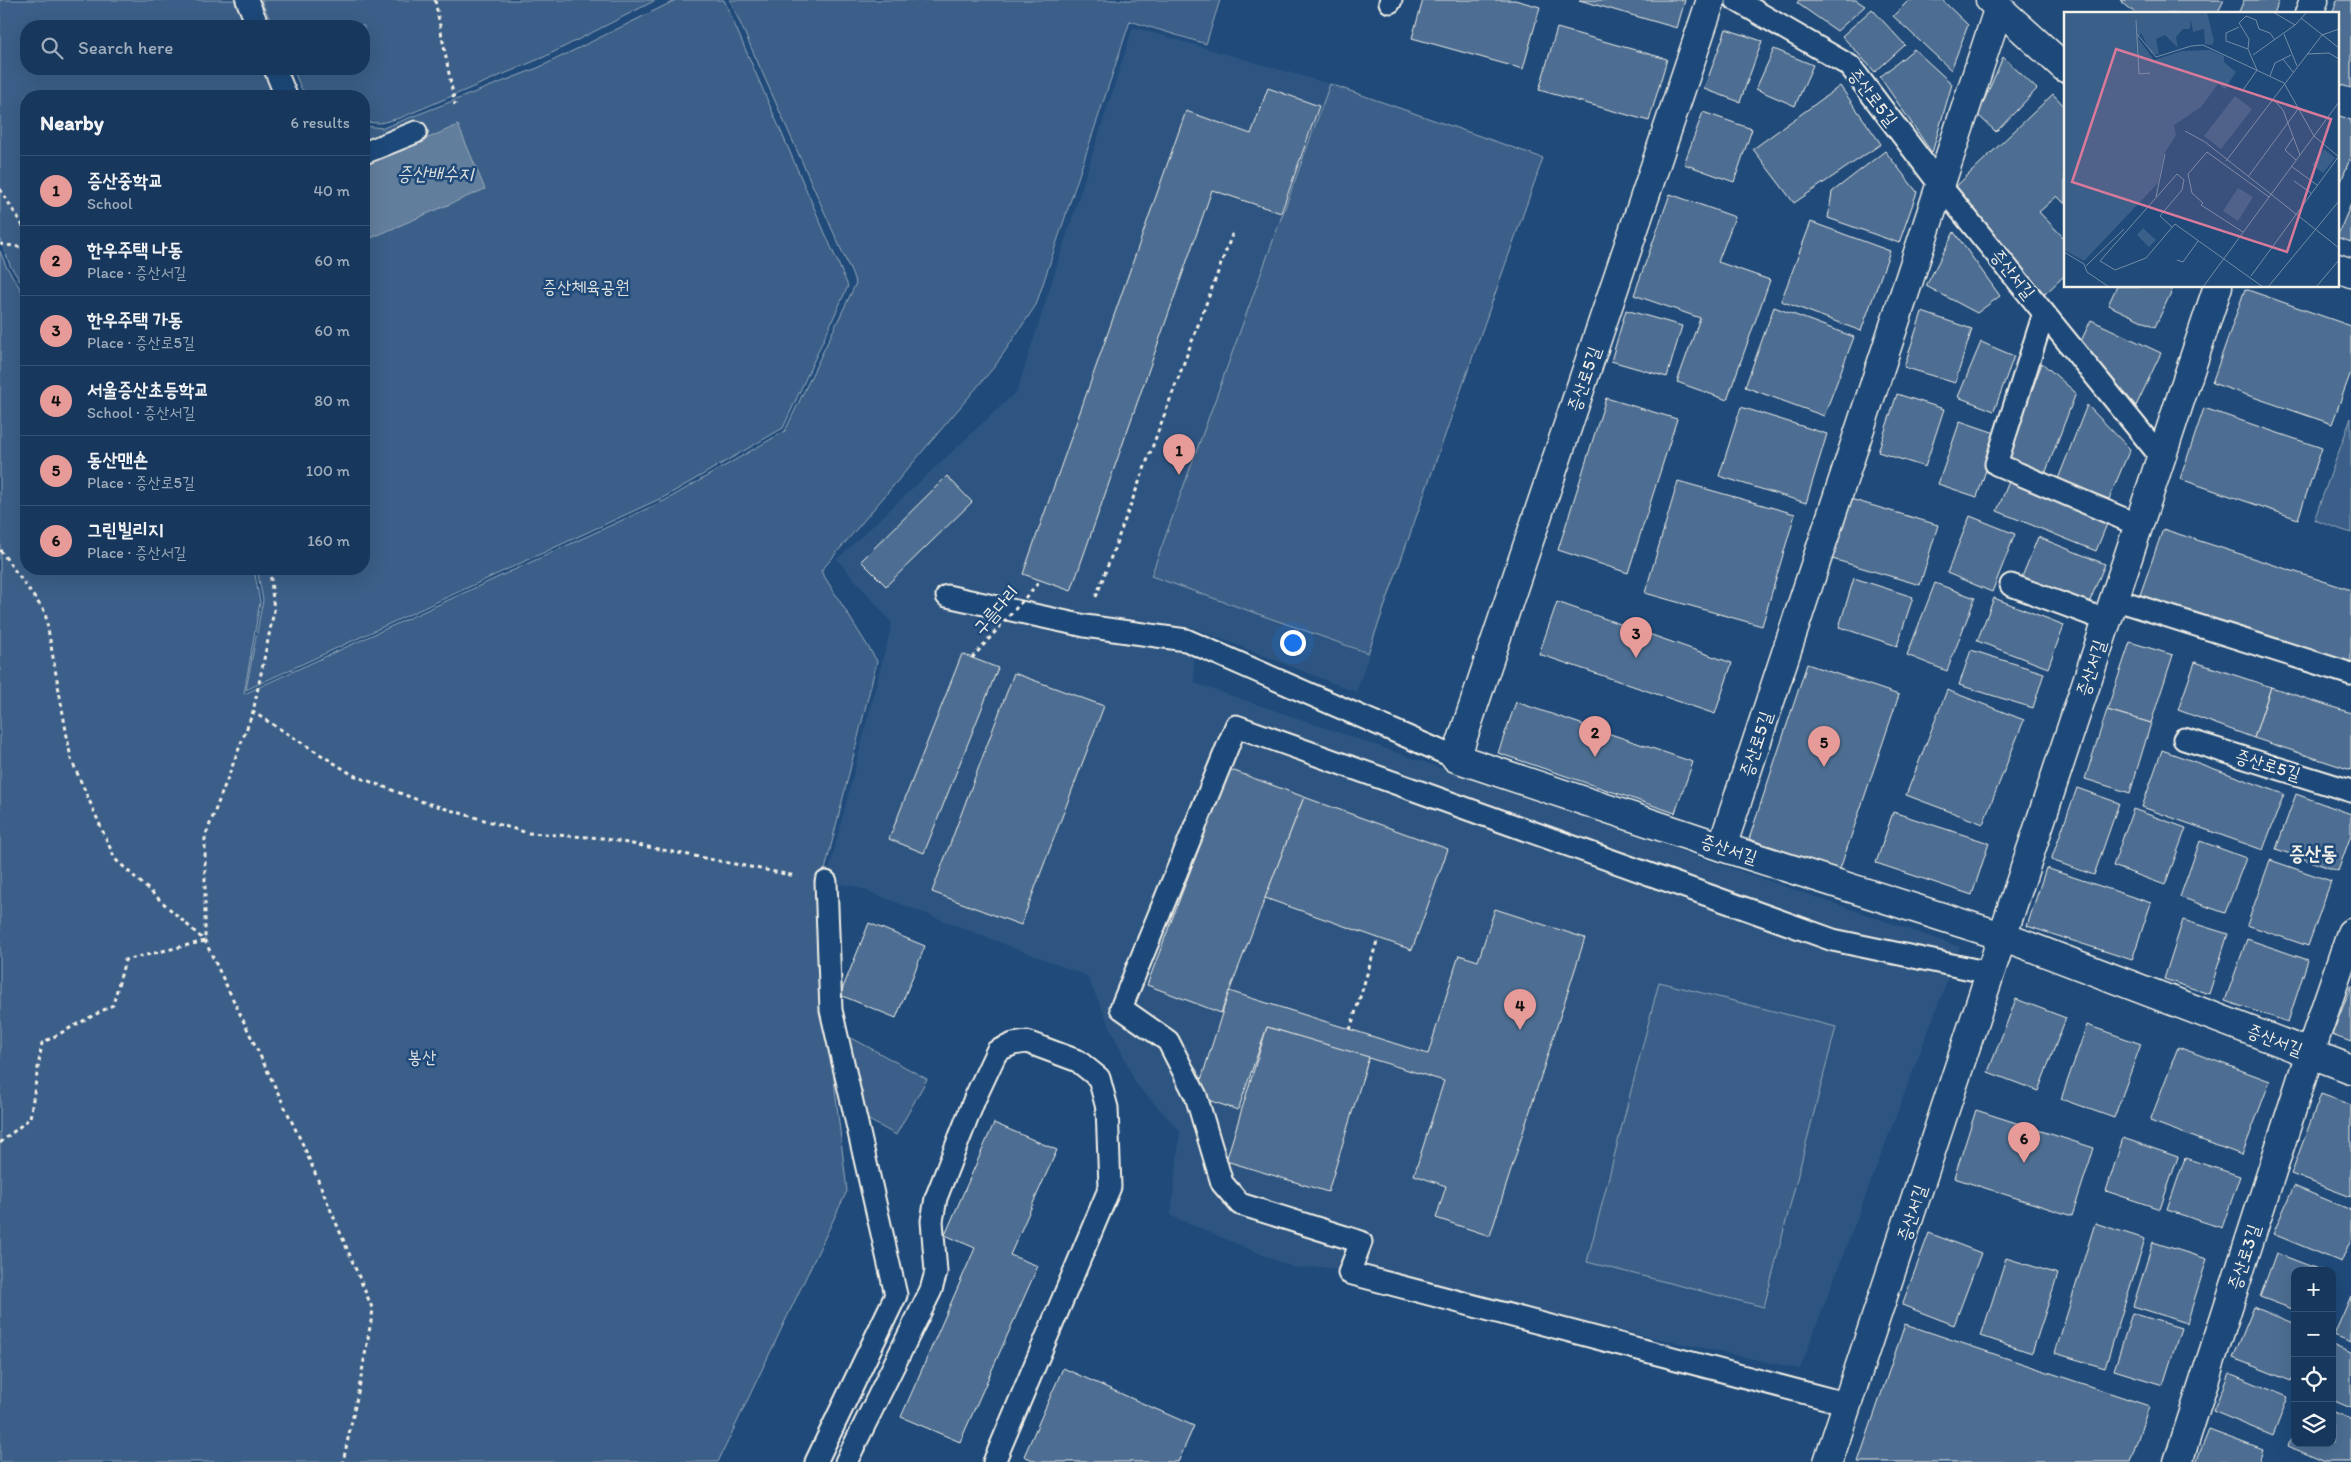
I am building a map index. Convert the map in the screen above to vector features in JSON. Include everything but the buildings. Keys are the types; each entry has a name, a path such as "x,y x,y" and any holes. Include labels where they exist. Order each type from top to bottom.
{"street":[{"name":"증산로5길","path":"1456,758 1711,0"},
{"path":"2310,12 2314,0"},
{"name":"증산로5길","path":"1722,848 1940,185 1994,4 2064,67"},
{"path":"2338,268 2351,273"},
{"name":"증산서길","path":"1828,1462 2217,288"},
{"name":"증산서길","path":"1456,758 1722,848 2002,936 2351,1069"},
{"path":"2310,1053 2351,934"},
{"name":"증산로3길","path":"2178,1462 2310,1053"}],"lane":[{"path":"247,0 255,20"},
{"name":"증산로5길","path":"1736,0 1850,66 1940,185"},
{"path":"277,75 284,90"},
{"path":"370,151 416,132"},
{"name":"증산서길","path":"1940,185 2161,457"},
{"path":"2044,313 1996,464 2138,526"},
{"path":"2010,585 2351,674"},
{"path":"947,596 1085,626 1186,640 1456,758"},
{"path":"1848,1404 1349,1273 1361,1242 1240,1204 1222,1183 1196,1096 1168,1041 1121,1008 1236,726 1833,940 1990,973"},
{"name":"증산로5길","path":"2184,739 2351,791"},
{"path":"816,1462 896,1295 831,1010 826,882"},
{"path":"846,1462 931,1290 936,1272 932,1222 936,1198 975,1098 998,1052 1012,1044 1027,1042 1078,1061 1099,1078 1107,1108 1110,1187 994,1462"}],"path":[{"path":"435,0 455,105"},
{"path":"0,189 20,221"},
{"path":"1085,626 1232,232"},
{"path":"0,244 20,247"},
{"path":"0,550 45,612 71,759 115,859 205,941 304,1147 373,1310 343,1462"},
{"path":"205,941 205,837 253,712 274,611 271,575"},
{"name":"구름다리","path":"972,658 1041,580"},
{"path":"253,712 353,775 432,805 528,833 602,838 826,882"},
{"path":"1350,1030 1378,938"},
{"path":"0,1143 30,1118 42,1043 113,1005 125,960 205,941"}],"shaded area":[{"path":"1133,27 1330,84 1543,158 1356,692 1191,627 1195,683 1960,947 1800,1369 1323,1267 1294,1268 1171,1216 1180,1131 1136,1084 1087,976 854,886 826,882 892,623 837,559 1017,391"}],"green space":[{"path":"0,0 253,0 262,20 20,20 20,75 286,75 293,90 20,90 20,281 10,265 0,239"},
{"path":"261,0 656,0 544,57 400,118 380,123 370,122 370,90 303,90 296,75 370,75 370,20 270,20"},
{"name":"증산체육공원","path":"676,0 724,0 848,286 783,428 666,496 246,690 263,600 258,575 370,575 370,127 383,128 540,67"},
{"name":"봉산","path":"730,0 1220,0 1206,44 1130,21 1036,305 995,366 821,571 877,661 821,886 827,1020 847,1191 718,1462 0,1462 0,251 6,266 20,288 20,575 255,575 260,602 244,694 666,500 785,431 856,283"},
{"path":"1330,84 1543,158 1368,653 1151,576"},
{"path":"2351,418 2351,533 2314,520"},
{"path":"1659,982 1836,1027 1764,1307 1587,1262"},
{"path":"848,1036 927,1079 896,1135 860,1115"}],"water":[{"name":"증산배수지","path":"458,125 485,189 370,238 370,163"}],"place":[{"name":"증산중학교","path":"1179,475"},
{"name":"한우주택 가동","path":"1636,658"},
{"name":"한우주택 나동","path":"1595,757"},
{"name":"동산맨숀","path":"1824,767"},
{"name":"서울증산초등학교","path":"1520,1030"},
{"name":"그린빌리지","path":"2024,1163"}],"district":[{"name":"증산동","path":"2313,853"}]}
